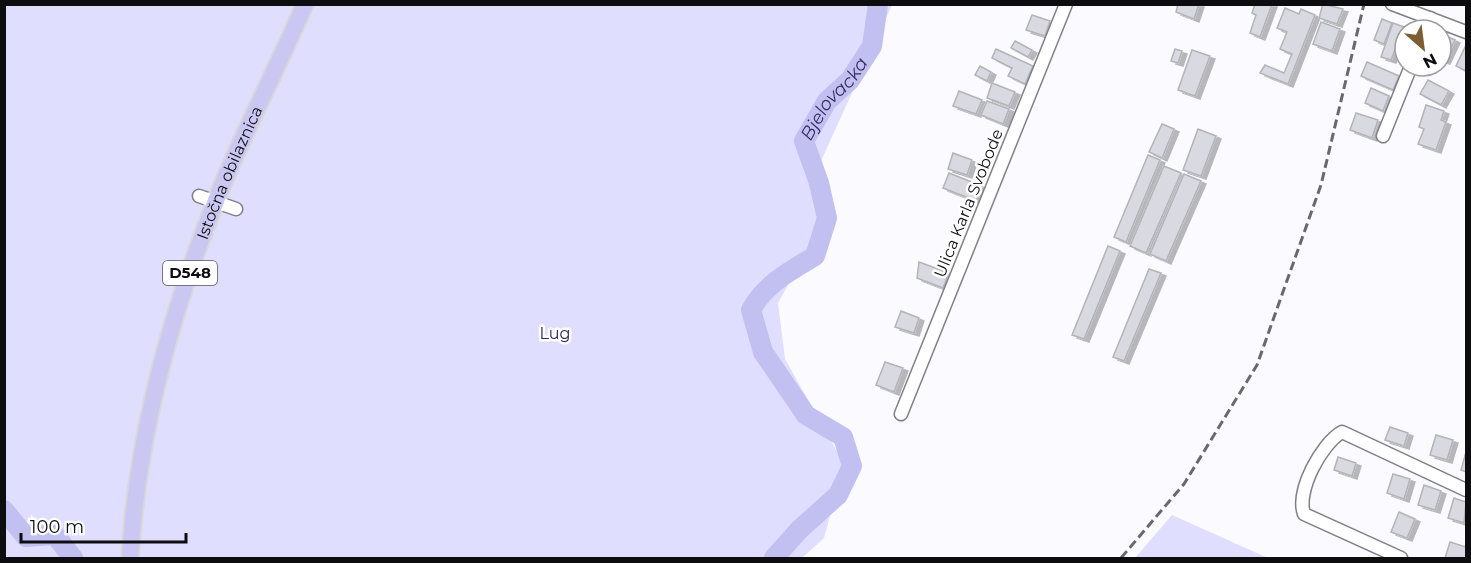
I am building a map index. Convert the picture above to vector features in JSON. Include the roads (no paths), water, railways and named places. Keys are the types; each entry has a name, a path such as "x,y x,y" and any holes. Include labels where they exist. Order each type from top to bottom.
{"main road":[{"name":"Istočna obilaznica","path":"130,558 140,467 153,398 182,295 215,202 305,4"}],"street":[{"name":"Ulica Karla Svobode","path":"901,414 1066,4"},
{"path":"1392,4 1430,18"},
{"path":"1383,136 1406,78"},
{"path":"199,196 236,209"},
{"path":"1401,558 1315,521 1304,514 1300,504 1321,450 1342,432 1467,490"}],"waterway":[{"name":"Bjelovacka","path":"774,558 800,529 838,495 852,466 843,437 806,415 763,352 751,310 771,285 815,256 827,218 819,183 804,141 827,101 850,80 872,46 878,4"},
{"name":"Bjelovacka","path":"4,510 26,537 55,535 73,558"}],"railway":[{"path":"1121,558 1184,484 1257,365 1321,185 1364,4"}],"park label":[{"name":"Lug","path":"555,333"}]}
